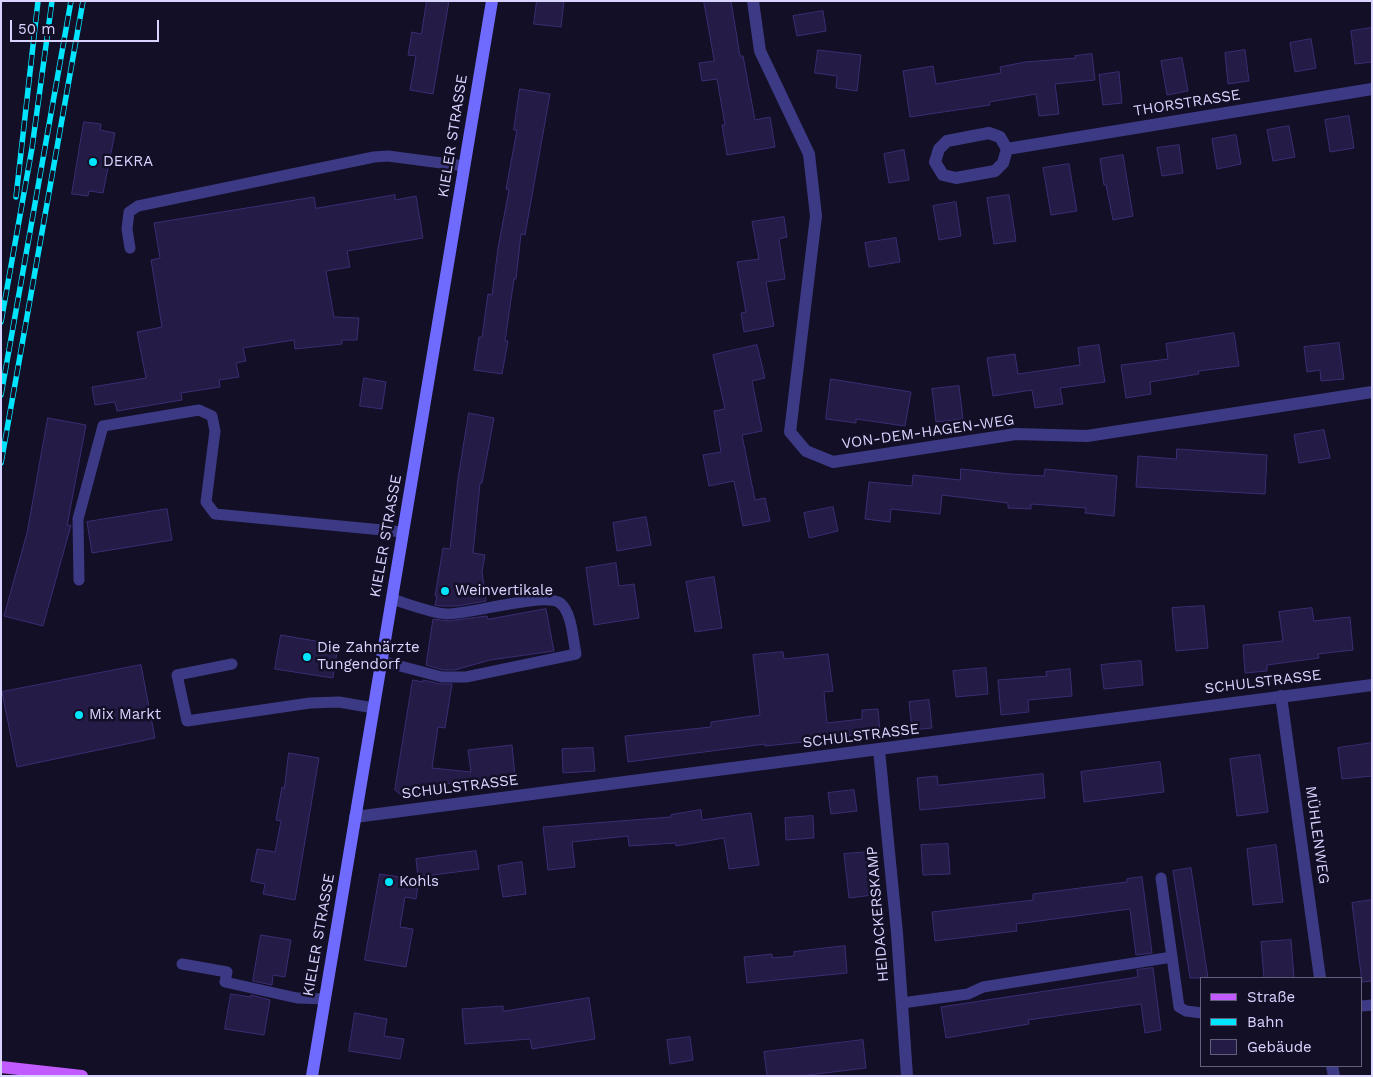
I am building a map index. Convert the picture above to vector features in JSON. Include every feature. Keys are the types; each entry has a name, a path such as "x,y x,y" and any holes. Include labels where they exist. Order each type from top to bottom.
{"main road":[{"name":"KIELER STRASSE","path":"312,1076 492,1"},
{"path":"1,1067 82,1076"}],"street":[{"name":"VON-DEM-HAGEN-WEG","path":"753,1 760,51 809,154 816,216 790,432 806,451 833,462 1016,434 1087,436 1372,392"},
{"name":"THORSTRASSE","path":"1007,149 1372,89"},
{"path":"989,133 1000,137 1007,149 1003,163 995,171 956,178 943,175 935,162 939,149 947,141 989,133"},
{"name":"SCHULSTRASSE","path":"355,817 1372,685"},
{"name":"MÜHLENWEG","path":"1282,696 1320,977"},
{"name":"HEIDACKERSKAMP","path":"879,750 898,933 907,1076"}],"lane":[{"path":"130,248 127,229 129,212 138,206 374,157 388,156 464,166"},
{"path":"79,580 78,519 103,426 199,410 212,416 215,431 206,502 215,514 403,532"},
{"path":"381,662 442,677 466,677 576,654 570,619 562,604 556,601 547,599 446,614 392,599"},
{"path":"232,664 177,675 187,721 310,703 339,702 374,708"},
{"path":"1161,878 1179,1007 1186,1011 1200,1013"},
{"path":"902,1002 968,994 982,987 1172,957"},
{"path":"182,964 227,972 225,982 297,998 325,999"}],"building":[{"path":"427,1 449,1 433,94 410,90 416,56 408,55 412,32 421,34"},
{"path":"537,1 564,1 561,27 534,24"},
{"path":"704,1 731,1 740,56 743,56 755,120 770,117 775,147 727,155 722,125 725,125 717,79 702,81 699,63 714,61"},
{"path":"823,11 826,31 797,36 793,16"},
{"path":"1372,28 1372,62 1355,64 1351,31"},
{"path":"1311,39 1316,68 1295,72 1290,43"},
{"path":"818,50 861,55 857,91 836,88 837,76 815,73"},
{"path":"1245,50 1249,81 1228,84 1225,53"},
{"path":"1092,54 1095,80 1055,84 1059,114 1039,116 1036,94 989,102 990,105 910,117 903,71 933,66 936,84 1001,73 1000,67 1025,62 1076,58 1075,56"},
{"path":"1182,58 1188,91 1167,95 1161,61"},
{"path":"1119,72 1122,103 1103,105 1099,75"},
{"path":"520,89 550,94 525,235 521,234 516,279 514,279 505,341 508,341 502,374 474,370 479,337 482,337 488,294 492,295 498,248 509,190 506,189 517,130 514,130"},
{"path":"1349,116 1354,148 1330,152 1325,120"},
{"name":"DEKRA","path":"84,122 101,124 100,130 115,133 103,193 89,191 88,196 72,194"},
{"path":"1289,126 1295,157 1273,161 1267,130"},
{"path":"1236,135 1241,164 1217,169 1212,139"},
{"path":"1179,145 1183,173 1162,176 1157,148"},
{"path":"904,150 909,180 889,183 884,154"},
{"path":"1123,155 1133,216 1113,220 1106,185 1104,185 1100,159"},
{"path":"1069,164 1077,211 1051,215 1043,168"},
{"path":"395,195 395,200 416,196 423,238 347,251 350,267 326,271 334,317 359,318 357,340 342,340 342,344 295,349 294,340 243,348 246,361 236,363 239,377 219,380 220,387 181,393 182,400 117,411 115,402 95,405 92,387 146,378 137,332 162,327 151,260 160,258 154,223 314,197 316,208"},
{"path":"1009,195 1016,241 994,244 987,198"},
{"path":"956,202 961,236 939,240 933,206"},
{"path":"784,217 787,237 779,239 785,279 766,282 774,326 744,332 741,313 746,312 737,262 759,259 752,222"},
{"path":"896,238 900,262 869,267 865,243"},
{"path":"1234,333 1239,366 1198,371 1199,374 1150,382 1151,394 1126,398 1121,365 1168,359 1166,344"},
{"path":"1339,343 1344,379 1321,381 1320,370 1307,372 1304,347"},
{"path":"757,345 765,378 752,381 762,431 742,435 755,500 765,498 770,521 743,526 734,481 709,486 703,455 721,452 714,411 725,409 713,355"},
{"path":"1099,345 1105,382 1060,388 1063,404 1035,408 1032,390 993,396 987,358 1015,354 1018,374 1080,365 1078,348"},
{"path":"364,378 386,382 382,409 360,406"},
{"path":"831,379 911,392 905,426 856,419 856,423 826,419"},
{"path":"959,386 963,419 936,422 932,389"},
{"path":"469,413 494,418 482,483 480,483 473,553 485,555 482,572 486,601 457,606 435,605 443,548 450,549 458,479"},
{"path":"48,418 86,425 67,526 71,525 43,626 4,616 27,533"},
{"path":"1324,430 1330,458 1299,463 1294,435"},
{"path":"1177,449 1267,455 1265,494 1136,487 1138,456 1176,459"},
{"path":"961,469 1044,476 1045,469 1117,476 1114,516 1085,513 1086,508 1031,504 1031,509 1008,508 1008,503 942,495 940,514 891,509 890,522 865,519 869,482 912,486 913,475 960,480"},
{"path":"833,507 838,531 809,538 804,513"},
{"path":"167,509 172,540 92,553 87,522"},
{"path":"646,517 651,545 617,551 613,523"},
{"path":"616,563 619,586 634,584 639,618 594,625 586,568"},
{"path":"714,577 722,628 695,632 686,582"},
{"path":"1204,606 1208,648 1176,651 1172,608"},
{"path":"1312,608 1314,621 1350,617 1353,650 1318,654 1319,658 1267,665 1267,671 1245,673 1243,645 1283,641 1279,612"},
{"path":"546,609 554,651 490,660 455,670 443,670 426,665 433,619 448,621 487,616 488,619"},
{"name":"Die Zahnärzte Tungendorf","path":"281,635 338,645 333,678 275,669"},
{"path":"783,652 784,659 828,654 833,691 824,692 827,723 862,719 862,710 878,709 880,733 841,736 841,741 813,744 813,741 765,746 765,744 628,762 625,736 711,727 711,722 760,715 753,655"},
{"path":"1141,661 1143,685 1104,689 1101,665"},
{"name":"Mix Markt","path":"141,665 155,738 17,767 2,692"},
{"path":"986,668 988,694 956,697 953,671"},
{"path":"1070,669 1072,696 1028,700 1029,712 1001,715 998,680 1047,676 1046,672"},
{"path":"413,680 452,684 445,728 438,727 432,768 471,772 468,750 512,745 515,776 444,784 445,790 402,796 395,790"},
{"path":"929,700 932,728 912,730 909,702"},
{"path":"1372,743 1372,776 1342,779 1338,748"},
{"path":"593,748 595,771 563,773 562,749"},
{"path":"289,753 319,758 295,900 263,894 265,884 251,881 257,849 275,852 281,821 276,820 282,787 284,788"},
{"path":"1260,755 1268,812 1237,816 1230,759"},
{"path":"1160,762 1164,792 1084,802 1081,772"},
{"path":"1043,774 1045,798 920,810 917,778 937,776 938,785"},
{"path":"854,790 857,811 831,814 828,793"},
{"path":"701,810 702,820 751,813 759,865 729,869 724,838 676,846 675,843 629,846 628,836 572,842 575,867 548,870 543,827 671,817 671,815"},
{"path":"813,816 814,838 786,840 785,818"},
{"path":"948,844 950,874 923,875 921,845"},
{"path":"1276,845 1283,902 1253,905 1247,849"},
{"path":"476,851 479,869 418,877 416,859"},
{"path":"869,852 873,895 849,898 844,854"},
{"path":"522,862 526,894 503,897 498,866"},
{"path":"1191,868 1208,977 1190,978 1173,871"},
{"path":"380,874 419,880 416,899 405,897 400,927 413,929 406,967 365,960"},
{"path":"1142,877 1152,953 1136,955 1130,909 1016,924 1017,931 935,941 932,912 1033,900 1033,894 1127,882 1127,879"},
{"path":"1372,900 1372,981 1363,982 1363,977 1361,977 1352,903"},
{"path":"261,935 291,940 285,977 273,975 272,985 253,981"},
{"path":"1291,940 1294,977 1264,977 1261,942"},
{"path":"845,946 847,973 747,983 744,957 772,954 772,958 794,956 794,952"},
{"path":"1153,968 1161,1030 1145,1033 1141,1004 1028,1020 1029,1024 946,1038 941,1007 1138,977 1137,970"},
{"path":"231,994 251,997 251,995 270,1000 264,1035 225,1029"},
{"path":"589,998 595,1039 532,1049 530,1039 465,1044 462,1009 503,1006 503,1011"},
{"path":"355,1013 387,1019 384,1036 404,1039 400,1059 349,1051"},
{"path":"690,1037 693,1060 670,1064 667,1040"},
{"path":"863,1040 866,1068 800,1076 767,1076 764,1052"}],"railway":[{"path":"16,197 38,1"},
{"path":"1,322 32,148 52,1"},
{"path":"1,395 71,1"},
{"path":"1,463 83,1"}],"place":[{"name":"DEKRA","path":"93,162"},
{"name":"Weinvertikale","path":"445,591"},
{"name":"Die Zahnärzte Tungendorf","path":"307,657"},
{"name":"Mix Markt","path":"79,715"},
{"name":"Kohls","path":"389,882"}]}
